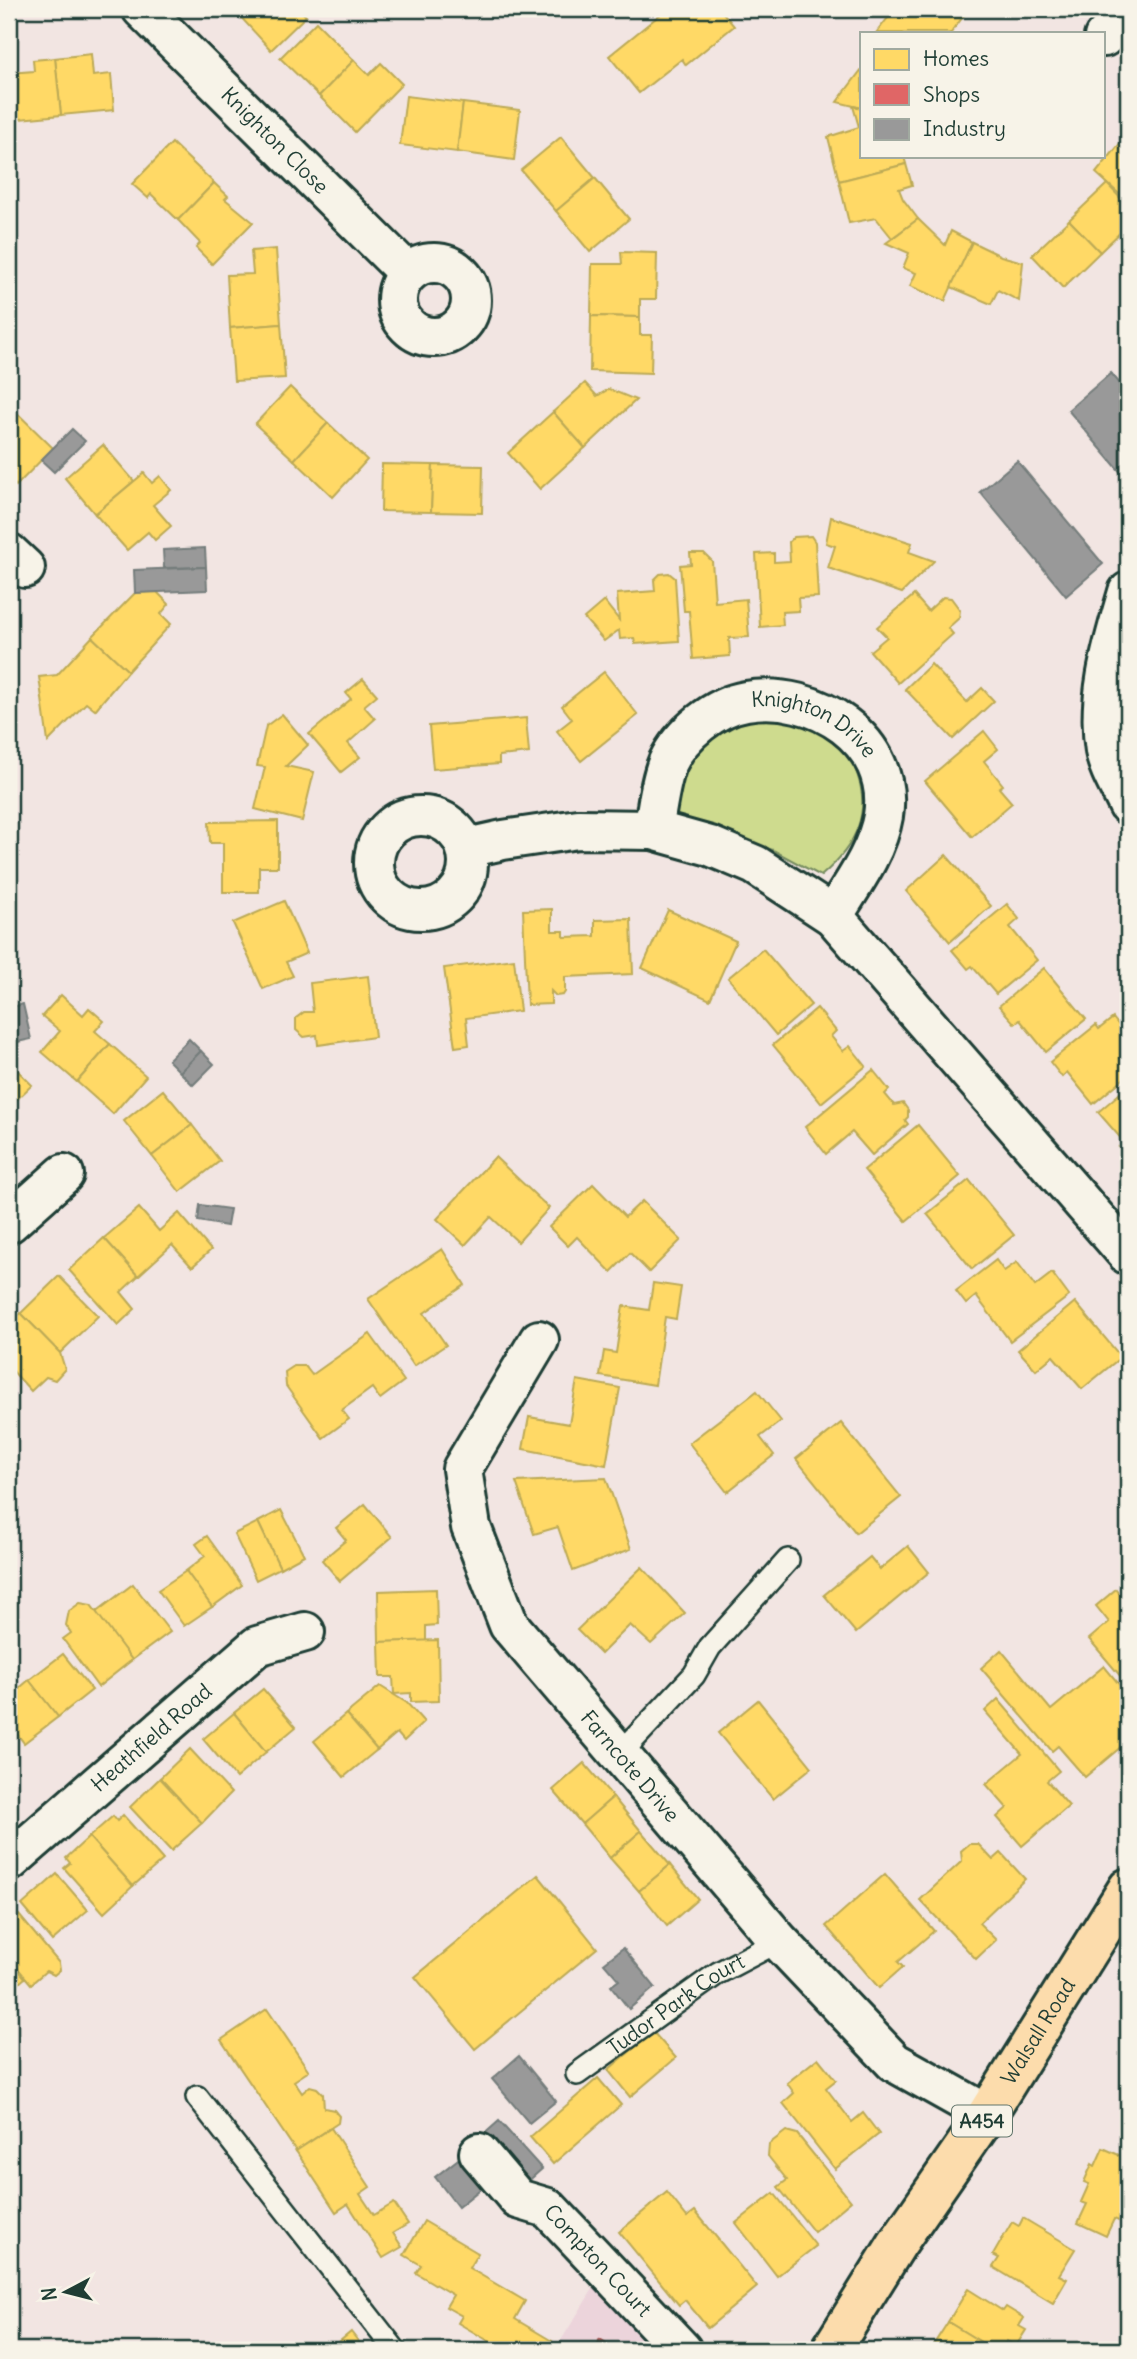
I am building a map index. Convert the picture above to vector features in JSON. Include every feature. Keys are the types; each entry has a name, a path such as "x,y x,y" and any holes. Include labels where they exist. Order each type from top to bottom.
{"main road":[{"name":"Walsall Road","path":"831,2350 897,2244 987,2114 1128,1888"}],"street":[{"name":"Knighton Close","path":"142,9 408,273"},
{"path":"1106,35 1128,12"},
{"path":"1128,592 1102,699 1105,753 1128,806"},
{"name":"Knighton Drive","path":"653,830 668,763 684,739 713,713 745,701 786,700 822,711 853,730 876,761 884,791 883,817 868,860 833,916"},
{"path":"467,848 578,829 653,830 710,846 755,866 833,916 1128,1255"},
{"path":"9,1223 64,1173"},
{"name":"Farncote Drive","path":"539,1340 462,1469 471,1527 509,1625 779,1941 894,2062 987,2114"},
{"name":"Heathfield Road","path":"9,1862 257,1646 305,1632"},
{"name":"Compton Court","path":"478,2153 518,2199 548,2208 682,2350"}],"lane":[{"path":"619,1755 694,1675 710,1647 788,1560"},
{"name":"Tudor Park Court","path":"577,2074 718,1973 779,1941"},
{"path":"197,2097 395,2350"}],"shaded area":[{"path":"603,2287 663,2350 555,2350 593,2289"}],"green space":[{"path":"788,712 843,746 860,782 862,813 858,827 844,852 821,876 773,850 678,821 668,806 693,741 725,720"}],"building: Homes":[{"path":"240,9 299,9 306,16 271,50 236,12"},
{"path":"667,9 720,9 734,26 686,65 682,59 639,93 609,56"},
{"path":"895,9 958,9 965,14 952,32 877,32"},
{"path":"316,22 354,60 319,96 280,58"},
{"path":"91,54 93,76 111,74 114,110 61,115 55,58"},
{"path":"55,58 61,115 9,120 9,73 34,71 33,60"},
{"path":"354,60 369,75 381,63 402,84 355,132 319,96"},
{"path":"860,72 860,108 837,102"},
{"path":"406,96 463,103 457,152 400,145"},
{"path":"463,103 520,110 514,160 457,152"},
{"path":"853,106 860,108 860,158 904,158 906,164 839,181 828,137 859,127"},
{"path":"1128,136 1128,202 1096,173"},
{"path":"561,137 595,178 556,211 521,170"},
{"path":"172,143 214,183 178,220 151,194 148,198 132,184"},
{"path":"906,164 912,185 899,189 918,219 892,238 876,218 849,223 839,181"},
{"path":"595,178 629,219 590,252 556,211"},
{"path":"214,183 228,196 225,199 253,222 212,264 196,248 200,243 178,220"},
{"path":"1107,184 1128,206 1128,225 1100,252 1069,220"},
{"path":"918,219 945,245 951,231 972,242 945,301 910,286 916,273 903,268 909,253 886,243"},
{"path":"1069,220 1100,252 1063,288 1032,255"},
{"path":"972,242 1001,256 1023,262 1019,301 998,290 991,304 951,287"},
{"path":"276,249 281,324 230,328 227,275 253,274 251,251"},
{"path":"621,252 657,253 656,299 640,299 640,317 591,316 592,264 622,264"},
{"path":"591,316 640,317 640,335 652,335 651,373 590,371"},
{"path":"281,324 285,378 234,381 230,328"},
{"path":"585,383 597,396 609,389 636,400 585,448 553,412"},
{"path":"290,387 328,423 294,460 255,424"},
{"path":"9,405 53,448 16,486 9,479"},
{"path":"553,412 585,448 540,489 508,453"},
{"path":"328,423 367,460 333,497 294,460"},
{"path":"103,445 134,481 95,514 65,478"},
{"path":"382,464 433,465 431,512 381,511"},
{"path":"433,465 483,466 482,513 431,512"},
{"path":"144,473 152,483 160,476 171,490 153,505 171,526 155,540 148,532 127,550 95,514"},
{"path":"831,517 912,543 909,552 934,561 902,593 828,568 835,546 826,543"},
{"path":"811,536 815,542 818,597 798,598 799,611 782,612 783,625 760,627 756,554 774,553 774,562 790,561 789,542 794,537"},
{"path":"690,553 704,553 712,561 715,602 746,599 749,637 729,638 730,656 693,659 689,611 684,611 680,565 691,564"},
{"path":"669,573 675,578 679,641 635,644 634,638 620,639 619,630 604,641 584,618 604,601 619,620 617,594 655,591 654,580 660,574"},
{"path":"157,592 169,604 161,614 171,624 128,671 92,637 135,593"},
{"path":"914,595 928,611 943,597 951,598 960,610 959,618 948,628 953,634 898,683 870,651 887,637 877,627"},
{"path":"92,637 128,671 95,710 86,703 48,742 39,677 57,675"},
{"path":"931,664 967,702 982,688 994,701 953,739 905,689"},
{"path":"604,672 638,715 581,761 557,731 572,719 562,706"},
{"path":"363,679 377,695 364,706 375,719 348,743 360,757 341,772 309,734 351,699 346,693"},
{"path":"282,714 308,745 286,766 314,772 302,821 255,809 265,767 257,766 266,726"},
{"path":"526,718 529,753 499,756 499,764 433,769 429,726"},
{"path":"984,731 998,749 984,761 1003,785 999,788 1012,803 972,837 925,781"},
{"path":"278,821 278,867 259,867 259,892 223,892 223,843 210,843 209,822"},
{"path":"946,855 991,906 950,942 906,891"},
{"path":"284,901 307,953 286,962 293,976 263,989 233,923"},
{"path":"1007,904 1019,919 1010,927 1037,960 996,994 972,966 968,969 952,950"},
{"path":"552,909 552,931 564,931 564,937 595,936 595,920 631,919 633,974 565,977 565,992 556,996 551,991 551,1004 527,1005 523,910"},
{"path":"668,910 736,941 710,1000 642,968"},
{"path":"763,949 811,1005 776,1035 728,978"},
{"path":"514,959 520,1011 466,1018 469,1045 455,1047 444,968"},
{"path":"1044,968 1086,1019 1046,1052 1020,1020 1015,1024 999,1006"},
{"path":"368,976 375,1037 318,1045 317,1035 304,1037 296,1030 296,1018 304,1012 313,1012 310,983"},
{"path":"61,995 83,1015 89,1008 104,1021 95,1031 110,1044 77,1082 42,1052 60,1031 42,1016"},
{"path":"817,1008 836,1031 831,1036 843,1051 850,1046 866,1066 821,1103 773,1045"},
{"path":"1113,1018 1128,1037 1128,1051 1120,1058 1128,1069 1128,1075 1093,1104 1067,1072 1062,1077 1050,1062 1096,1025 1099,1029"},
{"path":"110,1044 146,1076 113,1114 77,1082"},
{"path":"9,1062 32,1085 9,1107"},
{"path":"873,1070 889,1090 885,1094 894,1105 903,1103 908,1110 905,1120 908,1124 872,1155 852,1132 826,1154 805,1127"},
{"path":"1126,1088 1128,1157 1119,1147 1125,1143 1098,1112"},
{"path":"163,1090 192,1125 152,1156 124,1121"},
{"path":"192,1125 220,1161 180,1192 152,1156"},
{"path":"918,1125 960,1176 906,1221 864,1170"},
{"path":"495,1157 549,1208 518,1242 491,1217 465,1245 437,1219"},
{"path":"969,1180 1014,1235 972,1269 927,1214"},
{"path":"593,1184 625,1217 642,1201 681,1240 649,1272 630,1253 611,1272 577,1237 568,1246 549,1227"},
{"path":"139,1208 159,1231 179,1213 211,1250 192,1267 172,1245 138,1276 104,1238"},
{"path":"104,1238 138,1276 121,1292 135,1309 118,1325 69,1270"},
{"path":"442,1249 465,1285 424,1313 446,1345 414,1366 368,1299"},
{"path":"996,1260 1004,1271 1017,1262 1035,1286 1052,1273 1069,1296 1010,1341 976,1296 966,1304 956,1291"},
{"path":"59,1276 98,1316 60,1353 21,1313"},
{"path":"653,1283 681,1287 676,1319 665,1317 655,1385 600,1376 604,1351 616,1353 623,1306 649,1310"},
{"path":"1075,1302 1121,1357 1082,1389 1053,1356 1036,1370 1018,1350"},
{"path":"21,1313 60,1353 65,1369 55,1380 46,1377 31,1391 9,1367 9,1323"},
{"path":"370,1334 404,1381 380,1399 372,1388 342,1410 349,1419 323,1438 286,1386 285,1372 294,1366 305,1366 312,1375"},
{"path":"577,1380 620,1388 606,1465 523,1449 529,1417 569,1424"},
{"path":"757,1391 781,1421 760,1437 774,1455 727,1492 689,1443"},
{"path":"841,1423 901,1497 856,1533 796,1459"},
{"path":"606,1478 631,1549 573,1571 558,1527 534,1534 516,1482"},
{"path":"365,1504 392,1537 340,1581 322,1560 346,1540 336,1528"},
{"path":"281,1510 304,1555 280,1568 258,1522"},
{"path":"258,1522 280,1568 256,1580 234,1534"},
{"path":"207,1536 242,1585 212,1607 186,1571 205,1556 196,1544"},
{"path":"908,1546 929,1572 856,1633 824,1595 870,1557 880,1569"},
{"path":"642,1567 685,1613 651,1644 630,1625 601,1654 577,1630"},
{"path":"186,1571 212,1607 184,1626 158,1590"},
{"path":"133,1584 170,1632 132,1660 95,1613"},
{"path":"436,1589 437,1625 426,1626 426,1641 379,1642 378,1591"},
{"path":"1116,1589 1128,1604 1128,1672 1122,1678 1089,1639 1109,1622 1096,1606"},
{"path":"80,1603 91,1605 132,1660 98,1687 63,1639 71,1633 66,1625 69,1611"},
{"path":"438,1640 439,1701 411,1702 411,1693 394,1694 393,1677 380,1677 379,1642"},
{"path":"1001,1650 1051,1710 1104,1666 1128,1695 1128,1741 1085,1777 1058,1746 1052,1751 981,1668"},
{"path":"63,1654 92,1690 58,1717 29,1680"},
{"path":"29,1680 58,1717 24,1743 9,1723 9,1697"},
{"path":"380,1686 407,1703 424,1722 404,1741 397,1733 377,1750 346,1714"},
{"path":"263,1689 296,1727 266,1752 234,1713"},
{"path":"998,1699 1059,1771 1047,1781 1069,1806 1022,1846 997,1817 1007,1808 986,1784 1022,1754 985,1711"},
{"path":"758,1700 812,1767 773,1799 718,1733"},
{"path":"234,1713 266,1752 236,1778 203,1739"},
{"path":"346,1714 377,1750 344,1777 314,1741"},
{"path":"190,1749 231,1793 202,1823 160,1778"},
{"path":"584,1763 613,1797 582,1824 553,1790"},
{"path":"160,1778 202,1823 171,1851 130,1807"},
{"path":"613,1797 641,1831 610,1858 582,1824"},
{"path":"123,1815 163,1860 133,1886 89,1837 113,1816 117,1821"},
{"path":"641,1831 670,1865 639,1891 610,1858"},
{"path":"89,1837 133,1886 104,1913 64,1868 70,1863 66,1858"},
{"path":"969,1844 978,1844 993,1860 1001,1853 1025,1879 979,1923 996,1940 976,1959 920,1900 962,1861 961,1851"},
{"path":"670,1865 698,1899 667,1926 639,1891"},
{"path":"57,1874 88,1910 52,1941 22,1905"},
{"path":"885,1874 934,1931 898,1962 903,1967 879,1988 826,1926"},
{"path":"538,1875 597,1948 475,2049 415,1977"},
{"path":"19,1915 59,1963 60,1970 54,1975 46,1971 31,1984 9,1958 9,1923"},
{"path":"9,1958 25,1978 9,1992"},
{"path":"267,2009 309,2071 294,2081 302,2093 310,2086 317,2088 323,2094 324,2108 334,2110 339,2116 338,2123 296,2151 221,2040"},
{"path":"653,2032 676,2058 630,2097 608,2070"},
{"path":"818,2058 836,2080 826,2088 852,2122 863,2113 879,2134 835,2169 783,2103 794,2093 787,2083"},
{"path":"598,2078 621,2105 553,2164 530,2137"},
{"path":"331,2128 370,2187 360,2194 374,2215 394,2203 408,2224 393,2233 402,2247 383,2258 348,2204 336,2212 296,2151"},
{"path":"786,2131 797,2134 851,2201 814,2232 778,2187 787,2180 768,2156 769,2144"},
{"path":"1103,2148 1128,2159 1128,2207 1121,2222 1114,2219 1106,2236 1078,2223 1087,2204 1081,2202 1089,2184 1084,2182"},
{"path":"667,2192 687,2217 695,2211 757,2287 708,2328 685,2300 679,2305 619,2232"},
{"path":"774,2193 816,2246 777,2276 736,2223"},
{"path":"1023,2218 1075,2249 1059,2275 1067,2279 1053,2303 993,2267 999,2258 993,2255 1012,2222 1019,2226"},
{"path":"424,2221 478,2253 469,2268 525,2301 515,2319 552,2341 546,2350 488,2350 492,2343 458,2323 462,2316 446,2307 453,2295 416,2273 421,2265 404,2255"},
{"path":"968,2289 1003,2311 1006,2307 1024,2318 1019,2326 1026,2330 1016,2346 1007,2341 1001,2350 994,2350 948,2322"},
{"path":"948,2322 994,2350 930,2350"},
{"path":"351,2332 365,2350 329,2350"}],"building: Shops":[{"path":"600,2339 617,2350 593,2350"}],"building: Industry":[{"path":"1111,373 1128,393 1128,481 1068,410"},
{"path":"72,429 85,441 54,472 41,460"},
{"path":"1017,461 1103,564 1066,596 980,492"},
{"path":"205,548 206,567 164,568 163,550"},
{"path":"206,567 207,590 135,593 134,570"},
{"path":"23,1004 31,1039 13,1043 9,1008"},
{"path":"189,1039 201,1051 180,1072 168,1060"},
{"path":"201,1051 214,1064 193,1085 180,1072"},
{"path":"200,1205 230,1209 227,1226 198,1221"},
{"path":"623,1948 655,1987 629,2009 611,1986 619,1980 604,1963"},
{"path":"519,2056 556,2101 529,2123 492,2079"},
{"path":"499,2121 542,2169 525,2184 482,2136"},
{"path":"461,2157 484,2186 458,2207 435,2177"}]}
